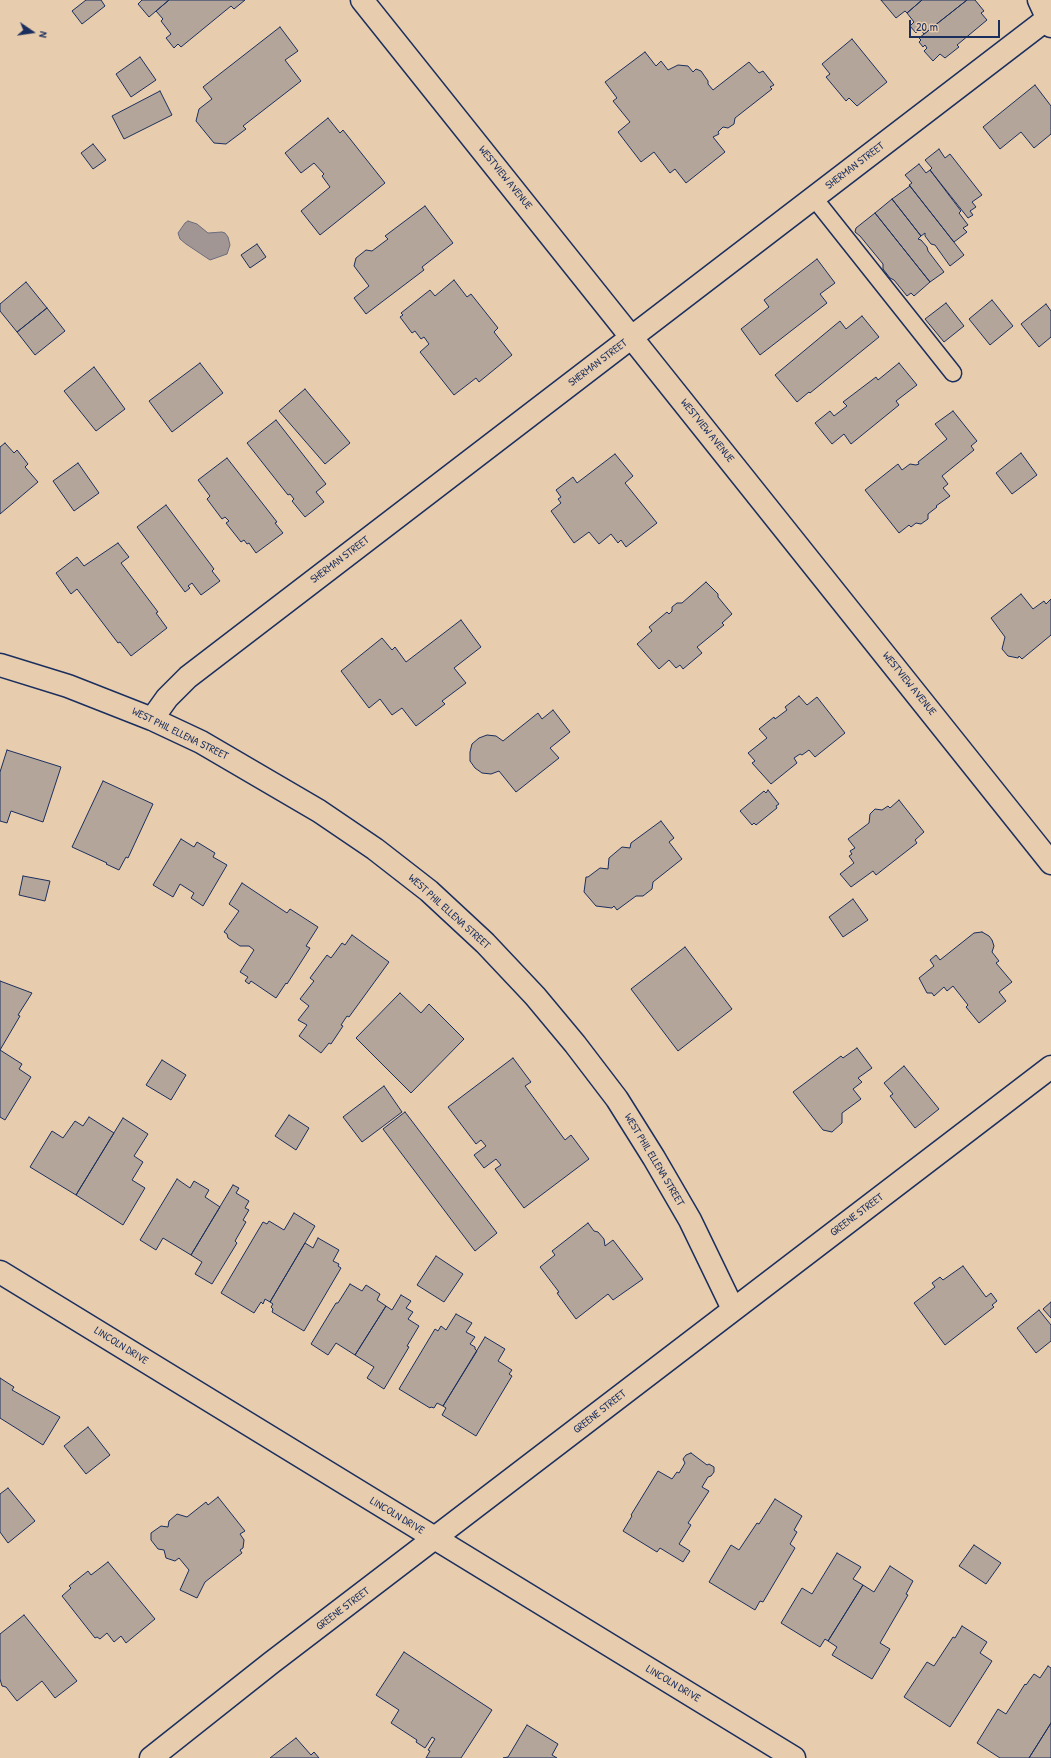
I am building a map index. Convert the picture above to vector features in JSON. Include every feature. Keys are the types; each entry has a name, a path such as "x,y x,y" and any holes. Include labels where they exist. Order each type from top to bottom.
{"street":[{"name":"WESTVIEW AVENUE","path":"362,0 1051,863"},
{"name":"SHERMAN STREET","path":"152,719 167,698 188,677 814,198 1047,15"},
{"name":"WEST PHIL ELLENA STREET","path":"0,665 68,686 152,719 201,742 319,810 376,849 430,891 485,943 535,996 575,1044 617,1099 654,1158 690,1220 733,1310"},
{"name":"GREENE STREET","path":"151,1758 1051,1067"},
{"name":"LINCOLN DRIVE","path":"0,1272 794,1758"}],"lane":[{"path":"814,198 953,373"}],"shaded area":[{"path":"188,221 197,224 208,233 225,233 228,237 230,245 227,254 210,260 180,239 178,233"}],"building":[{"path":"86,0 101,0 105,6 82,24 72,11"},
{"path":"142,0 169,0 149,17 138,4"},
{"path":"169,0 245,0 234,9 231,6 181,47 178,44 174,48 166,38 171,34 161,21 163,19 156,11"},
{"path":"881,0 922,0 907,13 905,11 896,18"},
{"path":"922,0 967,0 924,34 920,29 916,33 910,26 914,22 907,13"},
{"path":"967,0 975,0 984,11 981,13 987,20 957,45 959,47 945,58 940,54 933,61 924,51 927,48 925,45 923,47 919,42 921,40 919,38"},
{"path":"280,27 298,51 285,60 301,81 243,126 246,129 226,144 214,143 196,121 199,109 212,99 203,87"},
{"path":"852,39 887,82 857,106 849,98 846,101 826,77 830,74 822,64"},
{"path":"645,52 656,66 661,61 668,70 678,65 688,66 693,72 696,69 701,71 713,90 749,62 759,73 763,71 774,85 770,87 772,89 735,118 734,124 728,128 723,127 718,132 719,134 713,137 725,152 686,183 675,169 670,173 654,152 641,162 618,132 630,122 613,101 617,98 605,82"},
{"path":"140,57 156,80 131,97 116,74"},
{"path":"1035,85 1051,106 1051,134 1034,148 1021,132 1000,149 983,127"},
{"path":"160,91 172,115 124,139 112,116"},
{"path":"328,118 340,133 343,130 385,183 320,235 301,211 330,187 322,176 324,174 314,163 301,173 285,153"},
{"path":"93,144 106,160 93,169 81,153"},
{"path":"939,149 945,158 950,154 982,195 972,202 976,207 970,211 973,215 968,218 930,170 932,168 925,160"},
{"path":"919,164 926,173 930,170 961,211 959,213 968,225 963,228 967,232 954,242 909,185 912,183 905,175"},
{"path":"910,186 964,255 950,266 935,245 931,244 925,236 925,233 921,236 892,199"},
{"path":"892,199 921,236 918,239 921,240 927,247 928,251 944,272 930,282 875,213"},
{"path":"425,206 453,243 422,267 424,270 366,314 354,298 369,286 354,266 356,258 366,250 372,251 388,239 385,236"},
{"path":"875,213 930,282 914,296 911,293 907,296 894,280 890,278 883,269 883,264 855,232 856,228"},
{"path":"257,244 266,257 250,268 241,255"},
{"path":"817,259 835,283 820,294 827,303 760,355 741,329 769,307 764,300"},
{"path":"454,280 467,297 471,294 498,328 494,332 512,355 479,382 476,378 454,395 420,352 429,344 424,337 421,339 415,331 412,333 400,317 403,315 401,313 430,290 435,296"},
{"path":"26,282 47,308 17,332 0,311 0,304"},
{"path":"992,300 1013,326 990,345 969,319"},
{"path":"946,303 964,326 944,342 925,319"},
{"path":"1046,304 1051,311 1051,337 1039,347 1021,324"},
{"path":"47,308 65,331 35,355 17,332"},
{"path":"862,316 879,337 797,402 775,375 840,321 846,329"},
{"path":"200,363 223,393 172,432 149,401"},
{"path":"899,363 917,385 896,401 899,405 851,444 844,434 832,444 815,423 830,411 834,416 847,406 843,402 876,377 878,380"},
{"path":"94,367 125,409 96,431 64,391"},
{"path":"305,389 350,443 325,464 279,411"},
{"path":"953,411 977,441 971,446 974,450 942,476 948,484 943,488 950,496 928,514 928,519 921,524 916,523 911,527 909,525 899,533 865,490 898,464 902,470 910,464 919,464 918,462 947,439 935,424"},
{"path":"276,420 326,484 316,492 324,502 305,517 292,501 294,499 290,494 288,495 247,443"},
{"path":"5,443 14,453 17,450 28,464 25,467 38,482 0,514 0,447"},
{"path":"1021,453 1037,475 1012,494 996,473"},
{"path":"615,454 633,476 625,483 657,523 626,547 621,540 618,543 611,534 599,544 589,532 574,543 551,511 561,503 558,499 561,497 556,490 573,477 577,483"},
{"path":"227,458 277,522 275,523 283,533 256,553 249,543 247,544 244,540 241,542 226,523 229,521 225,517 222,519 207,499 210,496 198,480"},
{"path":"78,463 99,493 74,511 53,481"},
{"path":"166,505 214,569 212,571 220,581 201,595 192,583 188,586 190,588 185,592 137,527"},
{"path":"118,543 129,557 121,563 158,612 156,613 167,628 131,656 120,642 118,643 77,589 71,594 56,573 77,557 84,566"},
{"path":"706,582 718,594 718,597 732,614 722,623 724,625 697,647 702,653 683,669 680,665 676,668 669,660 659,669 637,644 652,631 649,627 667,612 669,614 672,611 672,607 677,603 682,603"},
{"path":"1021,594 1033,609 1044,601 1046,604 1051,599 1051,635 1022,659 1019,656 1018,658 1008,656 1002,649 1005,637 991,618"},
{"path":"461,620 481,647 454,668 466,683 442,701 445,704 416,726 402,708 392,715 380,699 369,708 341,671 382,638 392,650 395,647 406,662"},
{"path":"799,696 807,705 817,697 845,733 815,757 809,750 794,758 797,763 771,784 752,763 755,761 748,753 767,738 759,729 774,717 775,719 787,710 785,707"},
{"path":"553,710 570,732 550,748 559,758 516,792 499,771 491,774 482,773 475,768 470,761 472,744 479,738 487,735 496,736 503,741 538,713 542,719"},
{"path":"7,750 61,767 43,822 11,811 7,823 0,821 0,772"},
{"path":"103,781 153,804 128,858 126,857 119,870 72,847"},
{"path":"768,790 779,804 776,806 777,808 756,825 754,823 752,825 740,811 764,791 766,793"},
{"path":"899,800 924,832 915,840 917,843 876,875 873,871 851,887 840,874 854,863 849,856 852,854 850,851 855,848 848,839 869,823 870,814 875,809 882,810 888,806 890,808"},
{"path":"661,821 674,838 669,842 682,859 653,882 652,889 643,896 636,896 617,910 614,906 612,908 596,906 584,892 586,877 600,868 608,869 609,858 622,847 630,848 631,843"},
{"path":"181,839 194,847 197,842 215,853 213,857 227,865 203,906 191,898 194,893 180,884 173,897 153,885"},
{"path":"23,876 50,881 45,901 19,895"},
{"path":"242,883 287,913 290,909 318,927 306,946 310,948 287,984 286,983 276,998 251,981 249,984 245,981 248,977 240,972 254,950 249,946 240,946 228,938 227,934 224,932 239,911 229,904"},
{"path":"853,899 868,920 843,937 829,917"},
{"path":"982,932 989,936 992,940 994,946 992,952 999,961 996,963 1012,982 999,992 1006,1001 979,1023 966,1007 968,1005 953,986 947,991 944,987 934,996 932,993 927,993 919,978 934,966 930,960 936,955 940,960 974,933"},
{"path":"352,935 389,962 349,1017 347,1016 341,1025 343,1026 331,1044 329,1043 321,1053 299,1036 307,1025 298,1020 309,1006 300,999 314,981 310,978 327,955 331,958 342,943 345,945"},
{"path":"685,947 732,1009 678,1051 631,989"},
{"path":"0,981 32,993 18,1015 20,1016 0,1050"},
{"path":"400,993 421,1013 429,1004 464,1039 411,1093 356,1038"},
{"path":"857,1048 872,1068 858,1078 862,1082 853,1089 861,1099 842,1113 842,1123 832,1132 823,1130 793,1092 841,1056 843,1058"},
{"path":"0,1050 22,1064 19,1069 31,1077 5,1120 0,1117"},
{"path":"513,1058 531,1082 525,1086 565,1140 571,1135 589,1159 524,1208 495,1169 501,1165 496,1159 484,1168 474,1155 486,1146 481,1140 476,1144 448,1107"},
{"path":"162,1060 186,1075 171,1100 146,1085"},
{"path":"904,1066 939,1109 915,1128 890,1096 893,1094 884,1083"},
{"path":"384,1086 402,1112 362,1142 343,1117"},
{"path":"405,1112 497,1233 475,1251 383,1129"},
{"path":"289,1115 309,1128 296,1150 275,1136"},
{"path":"89,1117 114,1133 76,1195 30,1167 52,1131 63,1138 75,1121 83,1126"},
{"path":"123,1118 148,1134 134,1156 143,1162 132,1180 145,1188 123,1225 76,1195"},
{"path":"177,1179 190,1188 194,1181 209,1190 205,1197 220,1207 191,1255 163,1238 156,1250 140,1240"},
{"path":"233,1185 239,1188 236,1193 249,1201 245,1208 249,1210 243,1220 246,1222 235,1241 237,1243 212,1284 195,1274 202,1262 191,1255"},
{"path":"294,1213 315,1226 270,1302 265,1299 263,1304 261,1302 254,1313 221,1293 263,1222 267,1224 269,1221 284,1230"},
{"path":"588,1223 594,1231 598,1232 604,1239 605,1246 613,1240 643,1279 613,1300 608,1294 576,1319 557,1293 559,1292 540,1267 555,1255 552,1251"},
{"path":"318,1238 339,1250 333,1261 339,1264 338,1266 341,1268 304,1331 272,1312 273,1309 271,1307 273,1304 270,1302 305,1243 313,1248"},
{"path":"436,1256 463,1274 444,1302 417,1285"},
{"path":"963,1266 986,1297 991,1293 997,1301 992,1305 994,1307 945,1345 914,1303 935,1287 932,1283 940,1277 943,1280"},
{"path":"350,1284 362,1291 366,1285 380,1294 377,1300 386,1306 355,1355 336,1343 328,1355 311,1344 336,1303 338,1303"},
{"path":"401,1295 411,1301 406,1308 413,1312 408,1319 419,1326 407,1346 409,1347 384,1389 367,1378 374,1367 355,1355 386,1306 392,1310"},
{"path":"1051,1302 1051,1318 1043,1309"},
{"path":"1039,1310 1051,1325 1051,1341 1036,1353 1017,1328"},
{"path":"456,1314 472,1323 466,1332 475,1337 470,1344 475,1347 477,1351 443,1406 437,1403 434,1408 430,1408 399,1389 435,1329 438,1331 441,1326 446,1330"},
{"path":"485,1337 505,1349 498,1361 512,1370 509,1374 512,1376 476,1436 442,1415 446,1408 443,1406"},
{"path":"0,1378 14,1387 12,1390 60,1417 43,1445 0,1418"},
{"path":"88,1427 110,1455 86,1474 64,1446"},
{"path":"691,1453 707,1465 709,1464 714,1467 714,1472 708,1477 702,1487 709,1491 688,1523 691,1525 679,1544 690,1551 683,1562 660,1548 657,1552 623,1531 658,1471 672,1479 677,1472 679,1473 685,1463 683,1459 686,1455"},
{"path":"8,1488 35,1521 8,1543 0,1532 0,1494"},
{"path":"218,1497 245,1531 240,1534 244,1540 243,1548 240,1550 242,1553 205,1582 197,1598 180,1590 189,1570 179,1558 175,1561 166,1558 164,1550 158,1549 151,1540 151,1533 161,1526 168,1527 169,1521 177,1514 187,1517 206,1502 208,1505"},
{"path":"775,1499 802,1516 794,1530 797,1532 790,1544 795,1548 763,1602 760,1601 755,1610 709,1582 731,1545 739,1550 757,1523 759,1524"},
{"path":"974,1545 1001,1563 986,1584 959,1566"},
{"path":"837,1553 861,1567 853,1579 863,1585 828,1641 825,1639 820,1647 781,1623 802,1588 812,1594"},
{"path":"108,1562 155,1619 126,1643 121,1636 114,1642 107,1633 100,1639 97,1637 95,1638 62,1596 71,1588 69,1586 88,1571 91,1575"},
{"path":"890,1566 913,1581 906,1594 908,1595 880,1643 890,1649 872,1679 832,1655 837,1647 828,1641 863,1585 874,1592"},
{"path":"24,1615 77,1681 55,1698 42,1681 17,1701 6,1687 2,1686 0,1679 0,1634"},
{"path":"962,1626 987,1642 980,1653 992,1661 950,1727 904,1697 927,1662 934,1666"},
{"path":"404,1652 492,1710 461,1758 426,1758 430,1751 428,1750 435,1739 432,1737 425,1748 416,1742 417,1740 391,1723 399,1710 376,1695"},
{"path":"1048,1666 1051,1668 1051,1723 1029,1758 1000,1758 977,1743 998,1709 1006,1714 1025,1684 1026,1685 1034,1674 1040,1678"},
{"path":"1051,1723 1051,1758 1029,1758"},
{"path":"527,1725 558,1744 552,1755 557,1758 503,1758 508,1757"},
{"path":"296,1738 311,1755 314,1752 319,1758 270,1758"}]}
